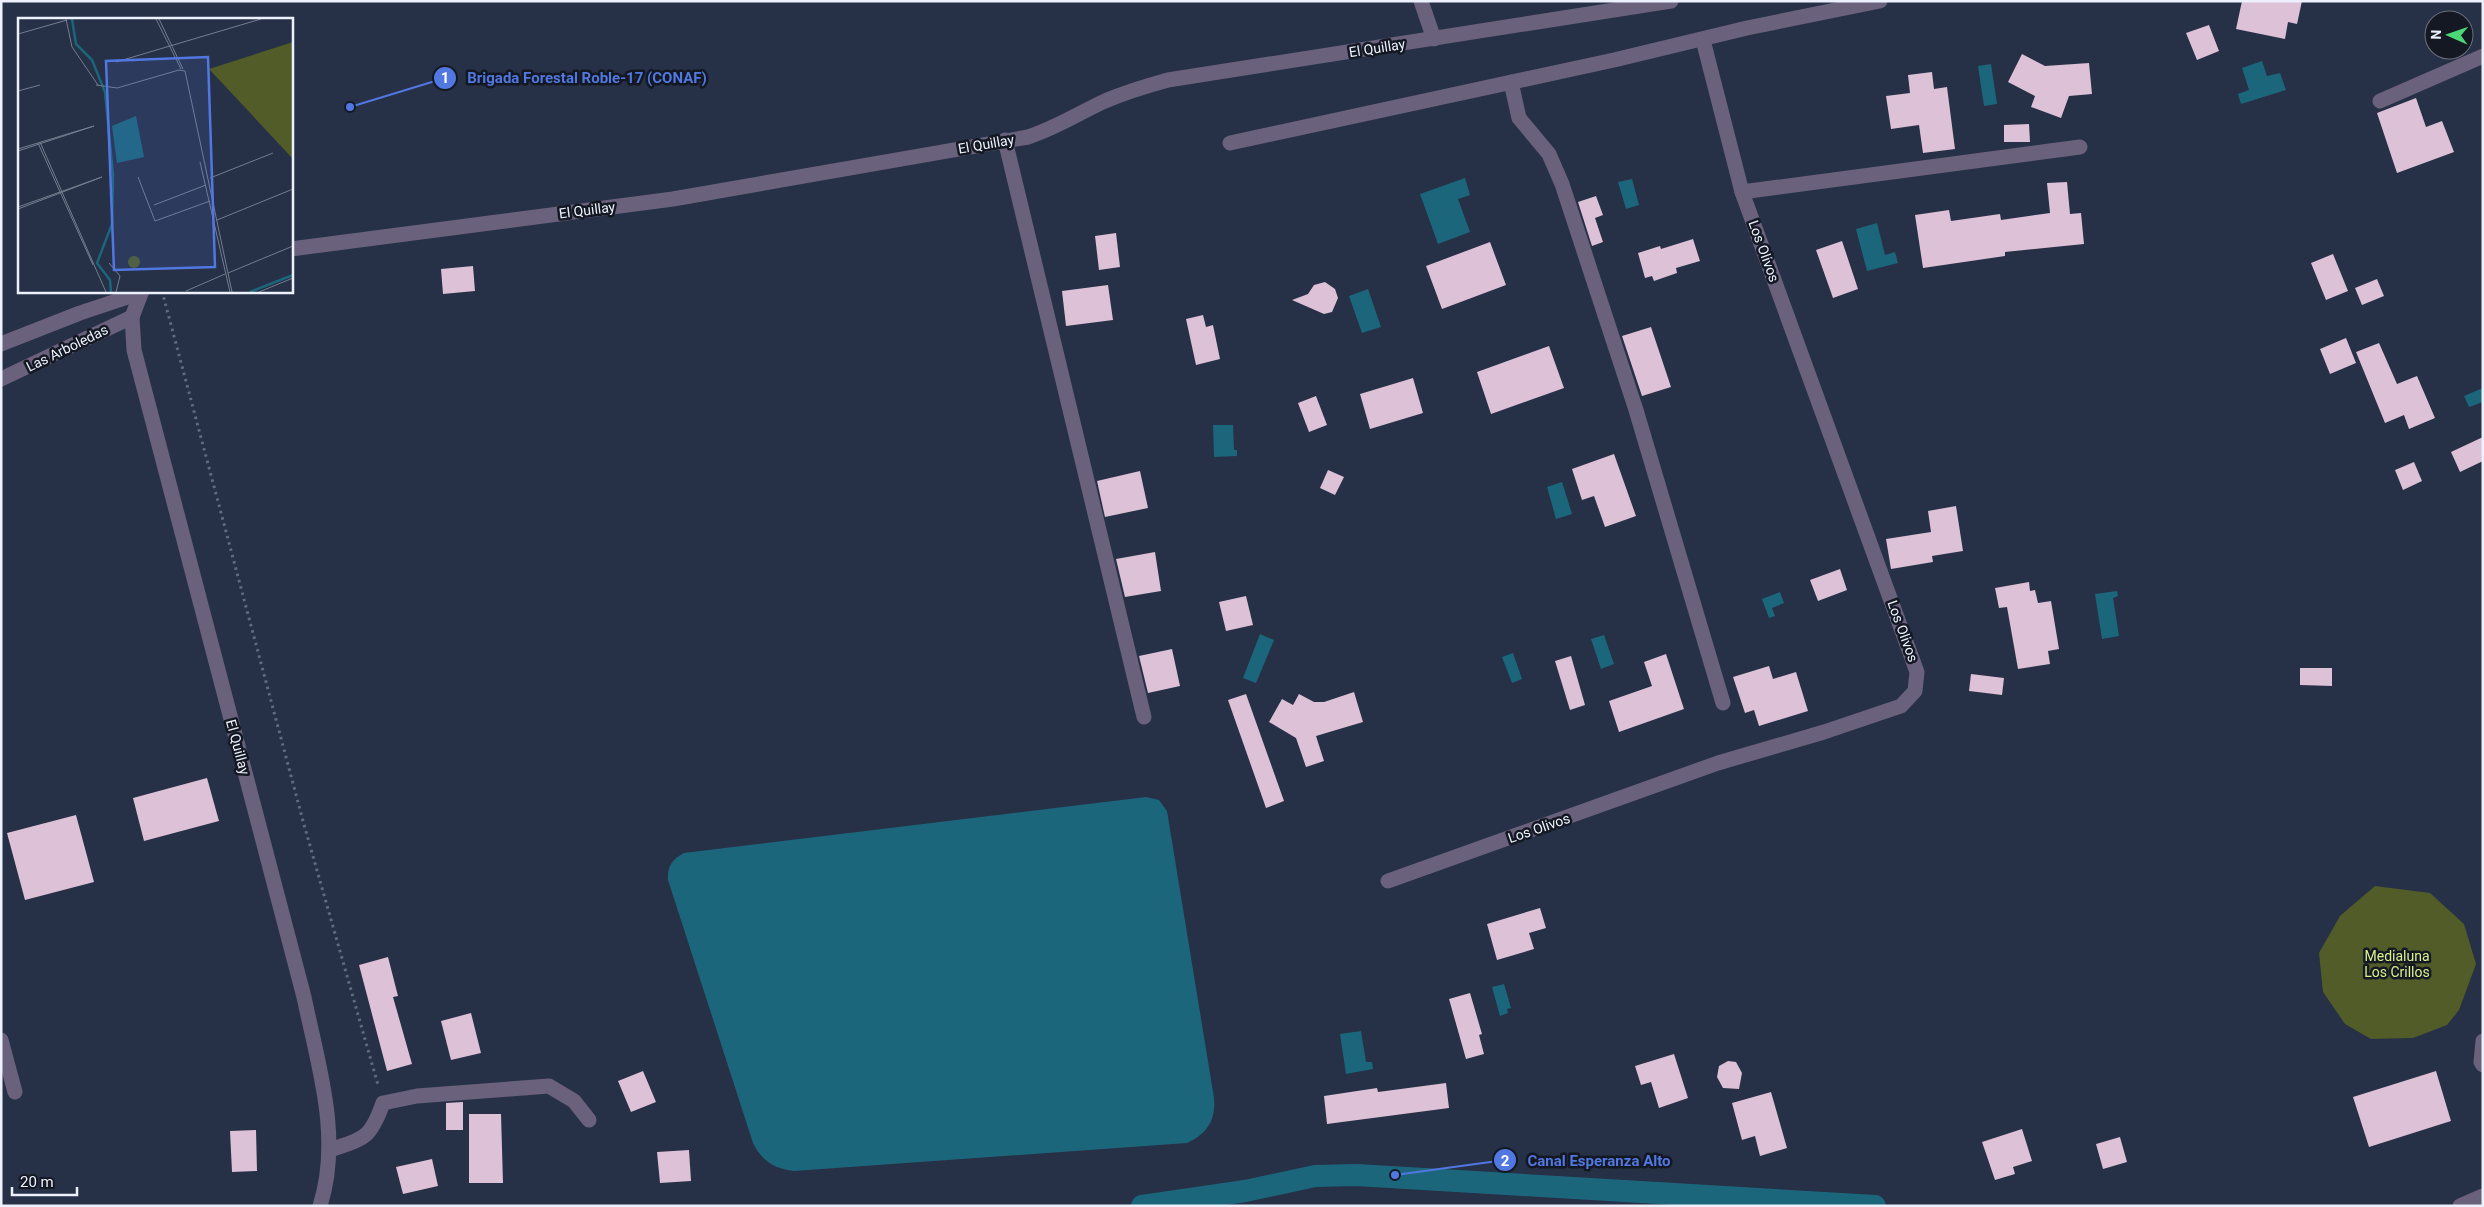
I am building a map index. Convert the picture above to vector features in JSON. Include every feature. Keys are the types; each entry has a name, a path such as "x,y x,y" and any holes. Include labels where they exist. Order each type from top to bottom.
{"street":[{"path":"1420,1 1434,39"},
{"name":"El Quillay","path":"292,249 673,199 1028,137 1053,129 1105,101 1136,89 1168,80 1671,1"},
{"path":"1230,143 1702,40 1747,28 1880,1"},
{"name":"Los Olivos","path":"1388,880 1718,764 1824,732 1900,706 1915,691 1917,672 1742,192 1702,40"},
{"path":"2380,101 2483,56"},
{"path":"1511,82 1519,118 1549,154 1562,184 1636,410 1723,703"},
{"path":"1005,140 1144,717"},
{"path":"1742,192 2080,147"},
{"name":"El Quillay","path":"141,292 132,317 134,350 304,997 320,1065 330,1150 320,1206"},
{"name":"Las Arboledas","path":"1,344 80,313 141,292"},
{"name":"Las Arboledas","path":"1,379 132,317"},
{"path":"1,1040 15,1092"},
{"path":"2483,1041 2480,1062 2483,1065"},
{"path":"330,1150 364,1139 375,1124 383,1103 418,1096 550,1086 574,1100 589,1120"},
{"path":"2460,1206 2483,1196"}],"path":[{"path":"162,292 303,822 383,1103"}],"green space":[{"name":"Medialuna Los Crillos","path":"2375,886 2430,893 2464,924 2476,964 2459,1010 2447,1025 2413,1038 2371,1039 2345,1024 2323,992 2319,953 2340,916"}],"water":[{"path":"2262,61 2267,76 2280,73 2286,90 2241,104 2238,94 2249,90 2242,68"},
{"path":"1991,64 1997,104 1984,106 1978,66"},
{"path":"1465,178 1470,195 1458,199 1470,232 1438,244 1420,194"},
{"path":"1632,179 1639,205 1626,209 1618,182"},
{"path":"1877,223 1885,255 1895,252 1898,263 1867,271 1856,229"},
{"path":"1368,289 1381,327 1362,333 1349,296"},
{"path":"2483,388 2483,402 2469,407 2464,396"},
{"path":"1213,425 1233,425 1234,450 1237,450 1237,456 1214,457"},
{"path":"1562,482 1572,514 1556,519 1547,487"},
{"path":"2117,591 2118,596 2113,598 2119,636 2102,639 2095,594"},
{"path":"1780,592 1784,603 1772,608 1775,616 1769,618 1762,599"},
{"path":"1260,634 1274,640 1256,683 1243,678"},
{"path":"1604,635 1614,664 1601,669 1591,639"},
{"path":"1513,653 1522,679 1512,683 1502,657"},
{"path":"1146,797 1159,800 1167,811 1214,1098 1212,1120 1205,1131 1187,1143 794,1171 775,1166 760,1155 753,1143 668,880 669,867 676,858 684,853"},
{"path":"1504,984 1511,1008 1507,1009 1508,1013 1500,1016 1492,987"},
{"path":"1361,1031 1366,1062 1372,1062 1373,1069 1346,1074 1340,1034"}],"building":[{"path":"2242,1 2302,1 2297,24 2288,22 2285,39 2236,29"},
{"path":"2209,25 2219,51 2197,60 2186,33"},
{"path":"2022,54 2045,66 2089,63 2092,94 2069,96 2061,118 2031,107 2035,96 2008,82"},
{"path":"1932,72 1934,89 1947,87 1955,149 1923,153 1919,125 1891,129 1886,96 1910,93 1908,75"},
{"path":"2416,98 2426,127 2442,121 2454,152 2397,173 2377,113"},
{"path":"2029,124 2030,142 2004,142 2004,125"},
{"path":"2067,182 2070,214 2081,213 2084,244 2005,252 2005,256 1923,268 1915,215 1949,210 1951,221 2000,214 2001,220 2050,213 2047,183"},
{"path":"1596,196 1603,215 1595,218 1603,242 1592,246 1578,202"},
{"path":"1116,233 1120,267 1099,270 1095,236"},
{"path":"1693,239 1700,261 1676,268 1677,273 1654,281 1652,276 1645,278 1638,253 1660,246 1661,249"},
{"path":"1842,241 1858,289 1833,298 1816,250"},
{"path":"1490,242 1506,285 1442,309 1426,266"},
{"path":"2333,254 2348,291 2326,300 2311,263"},
{"path":"473,266 475,291 443,294 441,269"},
{"path":"2377,279 2384,296 2362,305 2355,288"},
{"path":"1325,282 1335,289 1338,298 1332,312 1324,314 1292,300 1308,294 1314,285"},
{"path":"1108,285 1113,320 1066,326 1062,291"},
{"path":"1203,315 1206,327 1213,325 1220,359 1196,365 1186,319"},
{"path":"1651,327 1671,387 1642,396 1622,336"},
{"path":"2346,338 2356,363 2330,374 2320,349"},
{"path":"2379,343 2397,384 2417,376 2435,418 2409,429 2404,415 2385,423 2356,352"},
{"path":"1549,346 1564,388 1491,414 1477,372"},
{"path":"1413,378 1423,413 1370,429 1360,394"},
{"path":"1316,396 1327,425 1309,432 1298,403"},
{"path":"2483,437 2483,461 2460,472 2451,452"},
{"path":"1614,454 1636,516 1605,527 1594,496 1582,500 1572,469"},
{"path":"2414,462 2422,481 2403,490 2395,470"},
{"path":"1328,470 1344,477 1335,495 1320,488"},
{"path":"1140,471 1148,508 1105,517 1097,481"},
{"path":"1956,506 1963,551 1932,556 1933,562 1891,569 1886,539 1931,532 1928,511"},
{"path":"1155,552 1161,591 1125,597 1116,559"},
{"path":"1840,569 1847,590 1818,601 1810,580"},
{"path":"2029,582 2030,591 2035,590 2038,603 2051,601 2059,649 2048,651 2050,664 2018,669 2007,607 1999,608 1995,588"},
{"path":"1246,596 1253,625 1226,631 1219,602"},
{"path":"1172,649 1180,686 1148,693 1139,656"},
{"path":"1666,654 1684,709 1619,732 1609,701 1652,686 1644,662"},
{"path":"1571,656 1585,705 1570,710 1555,661"},
{"path":"1769,666 1773,679 1796,672 1808,711 1759,726 1754,710 1745,713 1733,677"},
{"path":"2300,668 2332,668 2332,686 2300,685"},
{"path":"1971,674 2004,678 2002,695 1969,691"},
{"path":"1354,692 1363,722 1316,736 1324,761 1306,767 1296,738 1269,722 1282,699 1293,705 1299,694 1314,702 1324,702"},
{"path":"1246,694 1284,801 1266,808 1228,700"},
{"path":"207,778 219,821 144,841 133,798"},
{"path":"76,815 94,882 25,900 7,833"},
{"path":"1540,908 1546,928 1529,933 1534,949 1497,960 1487,924"},
{"path":"388,957 398,996 393,997 412,1064 387,1071 359,965"},
{"path":"1470,993 1482,1034 1479,1035 1484,1054 1466,1059 1449,999"},
{"path":"471,1013 481,1053 451,1060 441,1021"},
{"path":"1674,1054 1688,1098 1659,1108 1651,1082 1641,1085 1635,1066"},
{"path":"1728,1061 1736,1062 1742,1073 1739,1089 1723,1088 1717,1077 1719,1066"},
{"path":"643,1071 656,1102 631,1112 618,1081"},
{"path":"2436,1071 2451,1121 2369,1147 2353,1097"},
{"path":"1446,1083 1449,1108 1327,1124 1324,1096 1377,1088 1378,1092"},
{"path":"1771,1092 1787,1148 1760,1156 1755,1136 1742,1140 1732,1103"},
{"path":"463,1102 463,1130 446,1130 446,1103"},
{"path":"469,1114 501,1114 503,1183 469,1183"},
{"path":"2022,1129 2032,1161 2013,1167 2015,1174 1995,1180 1982,1142"},
{"path":"256,1130 257,1171 232,1172 230,1131"},
{"path":"2120,1137 2127,1162 2103,1169 2096,1144"},
{"path":"689,1150 691,1181 660,1183 657,1152"},
{"path":"432,1159 438,1186 403,1194 396,1167"}],"waterway":[{"path":"1142,1206 1245,1191 1315,1176 1357,1175 1875,1206"}],"place":[{"name":"Brigada Forestal Roble-17 (CONAF)","path":"350,107"},
{"name":"Canal Esperanza Alto","path":"1395,1175"}]}
